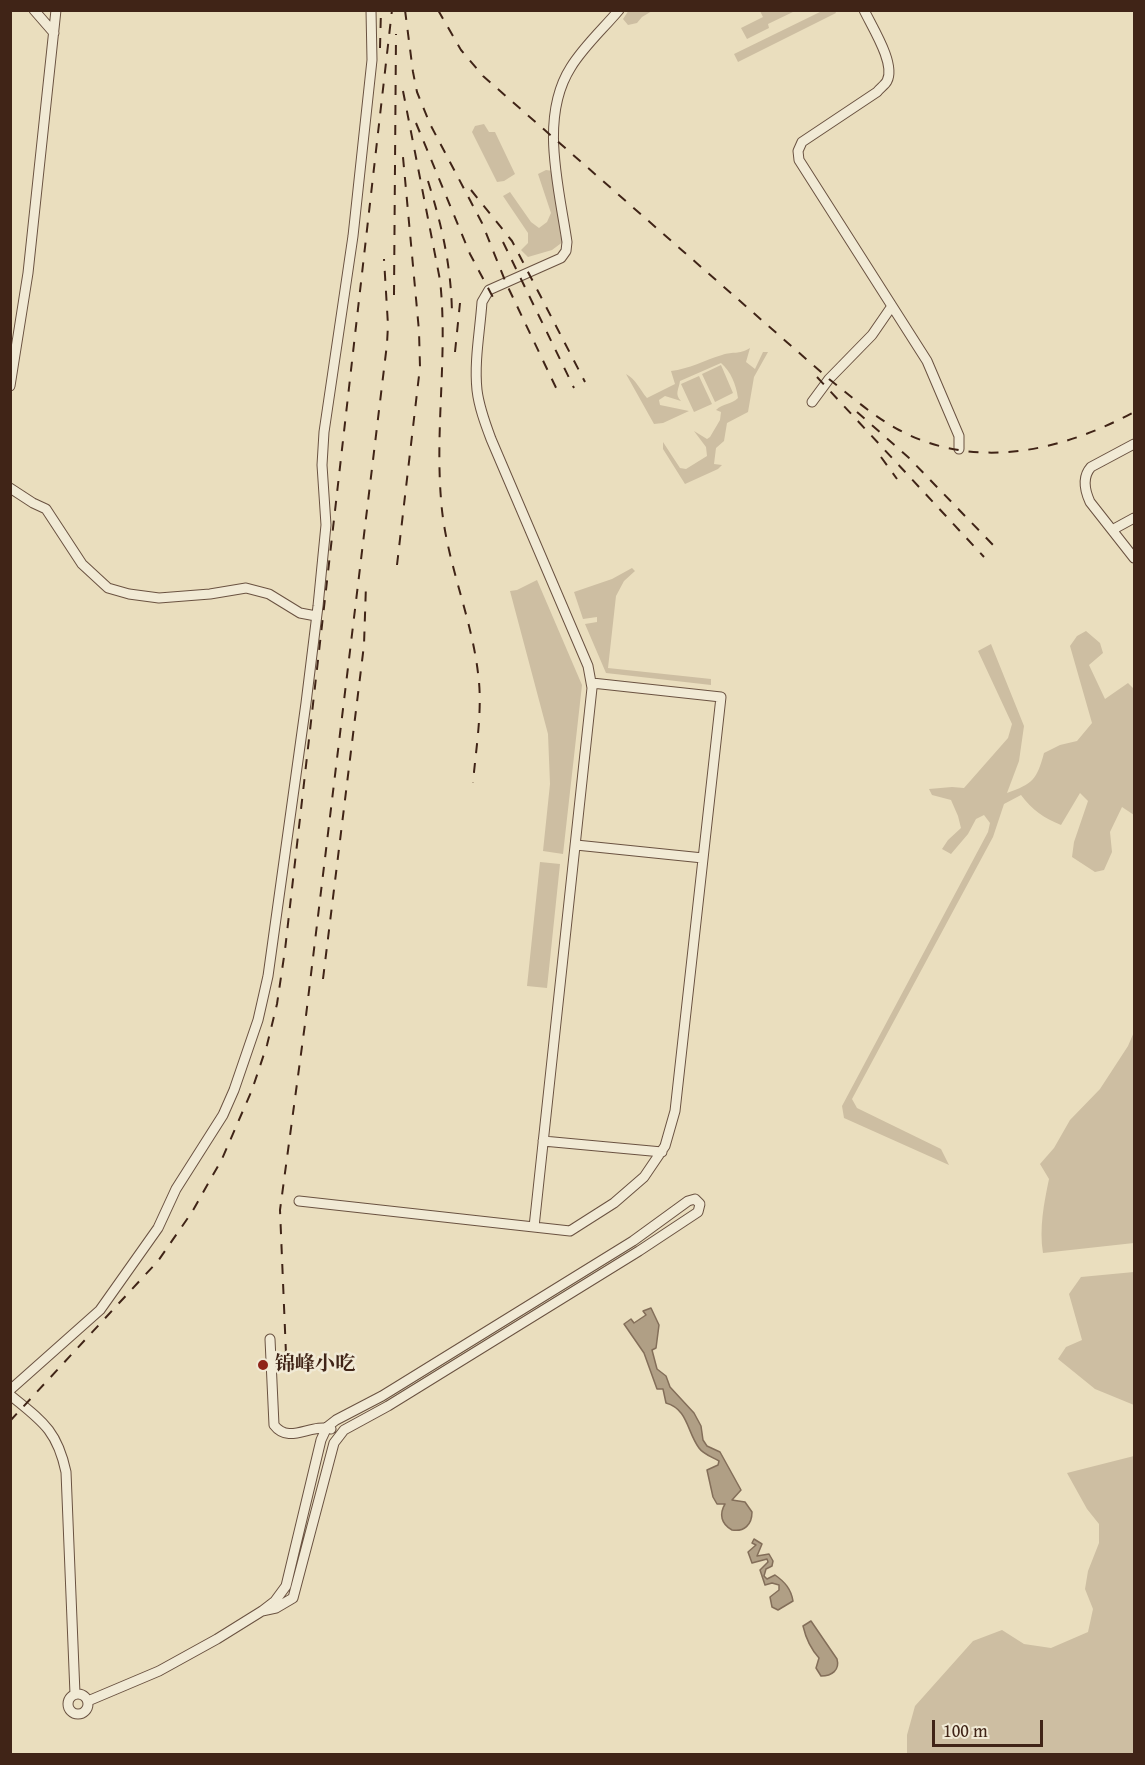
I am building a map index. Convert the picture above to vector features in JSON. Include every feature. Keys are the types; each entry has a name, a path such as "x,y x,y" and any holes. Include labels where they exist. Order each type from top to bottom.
{"street":[{"path":"34,10 54,33"},
{"path":"10,386 28,273 56,10"},
{"path":"75,1694 66,1472 61,1450 43,1423 10,1392 100,1310 158,1228 176,1189 224,1114 258,1020 268,976 316,616 326,525 322,465 324,432 356,214 372,60 371,10"},
{"path":"534,1227 592,683 588,666 482,415 477,391 476,369 482,302 489,290 561,258 566,251 567,242 556,173 554,109 564,80 572,66 619,10"},
{"path":"864,10 887,57 889,75 886,83 877,92 802,142 798,151 799,160 927,361 959,436 959,449"},
{"path":"812,402 829,379 872,335 892,306"},
{"path":"1134,444 1091,467 1087,472 1086,492 1090,502 1134,558"},
{"path":"10,488 46,509 82,564 108,588 129,594 159,598 210,594 246,588 269,594 300,613 316,616"},
{"path":"1112,530 1134,519"},
{"path":"299,1201 570,1231 629,1191 644,1177 662,1152 672,1127 675,1111 721,697 592,683"},
{"path":"576,845 703,858"},
{"path":"543,1141 662,1152"},
{"path":"262,1611 276,1608 290,1601 295,1594 334,1443 344,1430 388,1406 639,1251 698,1212 700,1203 695,1199 688,1201 633,1241 382,1396 323,1427 291,1434 282,1432 274,1425 270,1339"},
{"path":"323,1427 336,1431 339,1436"},
{"path":"88,1701 159,1671 217,1639 275,1601 286,1586 323,1427"},
{"path":"75,1694 81,1694 88,1701 88,1707 84,1712 78,1714 72,1713 68,1704 70,1698 75,1694"}],"shaded area":[{"path":"629,10 652,11 637,23 628,25 623,19"},
{"path":"760,11 795,11 768,24 769,28 747,39 741,28 763,17"},
{"path":"822,11 835,11 836,13 738,62 734,54"},
{"path":"484,124 489,132 495,132 515,174 504,181 497,182 472,132 475,126"},
{"path":"546,170 560,172 566,206 560,220 560,234 564,241 552,250 528,257 521,250 528,243 528,233 503,196 510,192 531,222 539,228 547,222 551,213 538,174"},
{"path":"750,348 746,362 755,369 763,352 768,352 754,377 748,412 727,423 724,441 716,448 714,464 722,465 685,484 663,449 663,442 680,468 686,469 707,456 706,447 694,431 707,439 710,437 720,420 721,412 716,410 738,398 730,374 721,363 680,381 677,394 681,401 665,396 659,400 660,405 689,411 663,423 654,424 626,374 647,398 675,384 671,371"},
{"path":"721,365 733,393 715,402 702,374"},
{"path":"699,376 712,404 694,412 681,384"},
{"path":"632,568 635,571 624,581 616,596 608,668 711,679 711,685 606,673 585,624 597,622 597,617 583,619 574,592 612,579"},
{"path":"537,580 582,685 563,854 543,851 550,784 548,734 510,591"},
{"path":"1086,631 1100,643 1103,653 1089,665 1105,699 1128,683 1134,689 1134,815 1122,807 1110,832 1112,852 1104,870 1095,872 1072,857 1074,842 1088,801 1080,793 1061,825 1039,813 1021,795 1004,804 993,837 852,1099 857,1108 941,1149 949,1165 844,1118 842,1106 988,832 990,823 984,815 976,819 968,834 951,854 942,849 961,828 951,800 932,795 929,789 964,788 1008,738 1012,724 978,651 991,644 1024,726 1019,761 1007,793 1023,787 1033,779 1044,753 1060,745 1077,741 1092,723 1070,646 1077,636"},
{"path":"540,862 560,864 547,988 527,986"},
{"path":"1134,1032 1134,1243 1043,1253 1042,1225 1049,1179 1040,1164 1054,1148 1070,1120 1100,1089 1128,1046"},
{"path":"1134,1272 1134,1405 1095,1389 1058,1359 1066,1347 1082,1340 1069,1294 1081,1277"},
{"path":"651,1308 659,1325 656,1348 652,1350 657,1369 666,1376 670,1387 694,1413 701,1426 703,1440 707,1446 720,1452 741,1490 732,1500 745,1502 752,1512 751,1521 744,1529 732,1530 723,1522 725,1504 717,1504 713,1497 707,1470 718,1465 719,1461 701,1450 679,1410 666,1403 663,1389 657,1389 644,1353 624,1324 631,1319 634,1323 646,1315 643,1311"},
{"path":"1134,1456 1134,1754 907,1754 907,1735 915,1706 973,1641 1002,1630 1024,1644 1051,1648 1088,1632 1093,1609 1085,1589 1088,1571 1099,1543 1099,1524 1087,1509 1067,1473"},
{"path":"754,1539 762,1544 757,1556 769,1554 773,1561 772,1566 766,1569 764,1576 767,1579 775,1575 782,1580 791,1593 793,1601 778,1610 772,1607 770,1597 779,1590 779,1585 772,1583 765,1585 760,1570 768,1562 767,1559 752,1563 748,1552 756,1545 752,1543"},
{"path":"811,1621 837,1659 836,1669 829,1675 821,1676 816,1668 819,1658 809,1643 803,1626"}],"railway":[{"path":"380,48 381,10"},
{"path":"10,1421 158,1261 192,1212 222,1159 252,1090 267,1045 277,1004 285,950 392,10"},
{"path":"405,10 417,92 430,124 482,223 506,283 559,394"},
{"path":"438,10 461,50 483,76 829,379 889,425 928,443 958,450 988,453 1048,446 1106,426 1134,412"},
{"path":"394,295 396,34"},
{"path":"403,91 440,280 443,335 439,444 441,499 447,543 470,629 478,673 479,714 473,783"},
{"path":"416,123 470,254 496,303"},
{"path":"397,565 420,367 419,331 403,157"},
{"path":"428,181 445,246 452,313"},
{"path":"471,190 512,241 585,382"},
{"path":"503,242 574,388"},
{"path":"286,1354 280,1210 305,1024 387,344 384,259"},
{"path":"455,352 460,303"},
{"path":"817,377 984,557"},
{"path":"857,412 908,457 996,548"},
{"path":"881,457 897,479"},
{"path":"323,979 364,645 366,585"}],"place":[{"name":"锦峰小吃","path":"263,1365"}]}
